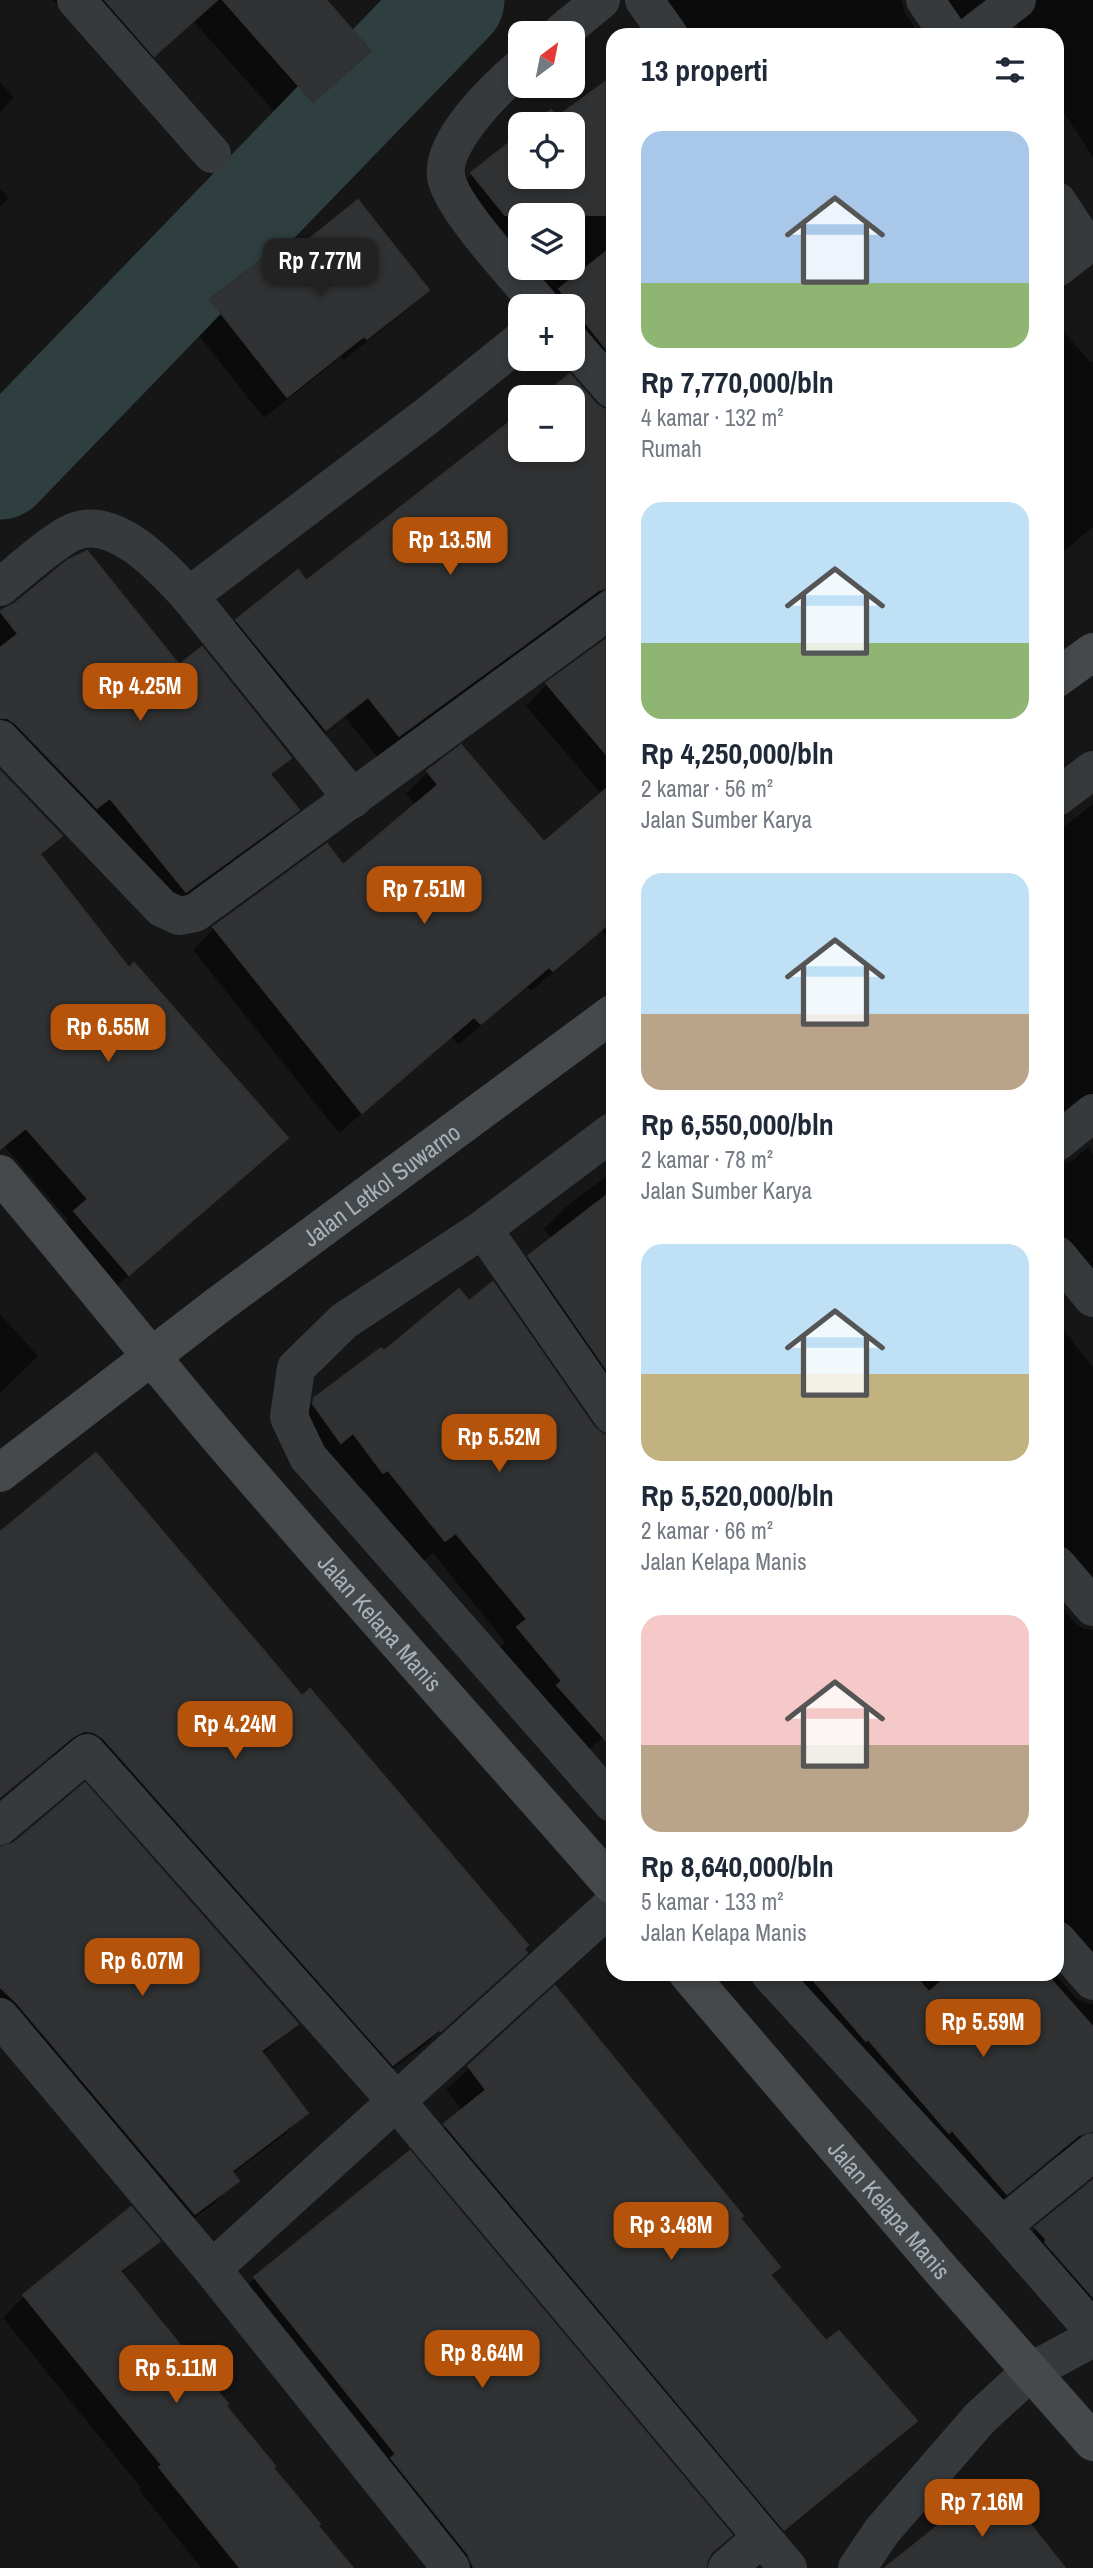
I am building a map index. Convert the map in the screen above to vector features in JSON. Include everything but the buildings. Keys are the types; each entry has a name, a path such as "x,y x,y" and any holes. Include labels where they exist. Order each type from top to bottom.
{"street":[{"path":"76,0 212,154"},
{"path":"576,21 601,0"},
{"path":"644,0 664,28"},
{"path":"925,0 944,28"},
{"path":"981,28 1017,0"},
{"path":"508,78 463,130 447,156 446,177 461,209 531,294"},
{"path":"1064,217 1079,251"},
{"path":"189,596 427,416 508,351"},
{"path":"585,358 606,382"},
{"path":"0,587 74,532 96,528 121,537 160,565 189,596 353,799"},
{"path":"0,739 162,908 179,916 195,913 606,612"},
{"path":"1064,673 1093,652"},
{"path":"1064,792 1093,770"},
{"name":"Jalan Letkol Suwarno","path":"0,1473 150,1356 606,1018"},
{"path":"1064,1136 1093,1113"},
{"path":"606,1137 483,1229 344,1321 296,1368 289,1417 308,1457 606,1796"},
{"name":"Jalan Kelapa Manis","path":"0,1174 68,1253 150,1356 606,1878"},
{"path":"483,1229 606,1406"},
{"path":"1064,1263 1093,1298"},
{"path":"1064,1573 1093,1607"},
{"path":"0,1826 87,1753 397,2102 788,2568"},
{"path":"212,2269 606,1910"},
{"path":"1064,1948 1093,1982"},
{"name":"Jalan Kelapa Manis","path":"694,1981 1093,2442"},
{"path":"776,1981 1002,2226 1093,2330"},
{"path":"0,2017 212,2269 451,2568"},
{"path":"1002,2226 1093,2152"},
{"path":"858,2568 882,2531 980,2418 1030,2372 1093,2338"},
{"path":"727,2568 761,2538"}],"waterway":[{"path":"0,468 453,0"}]}
